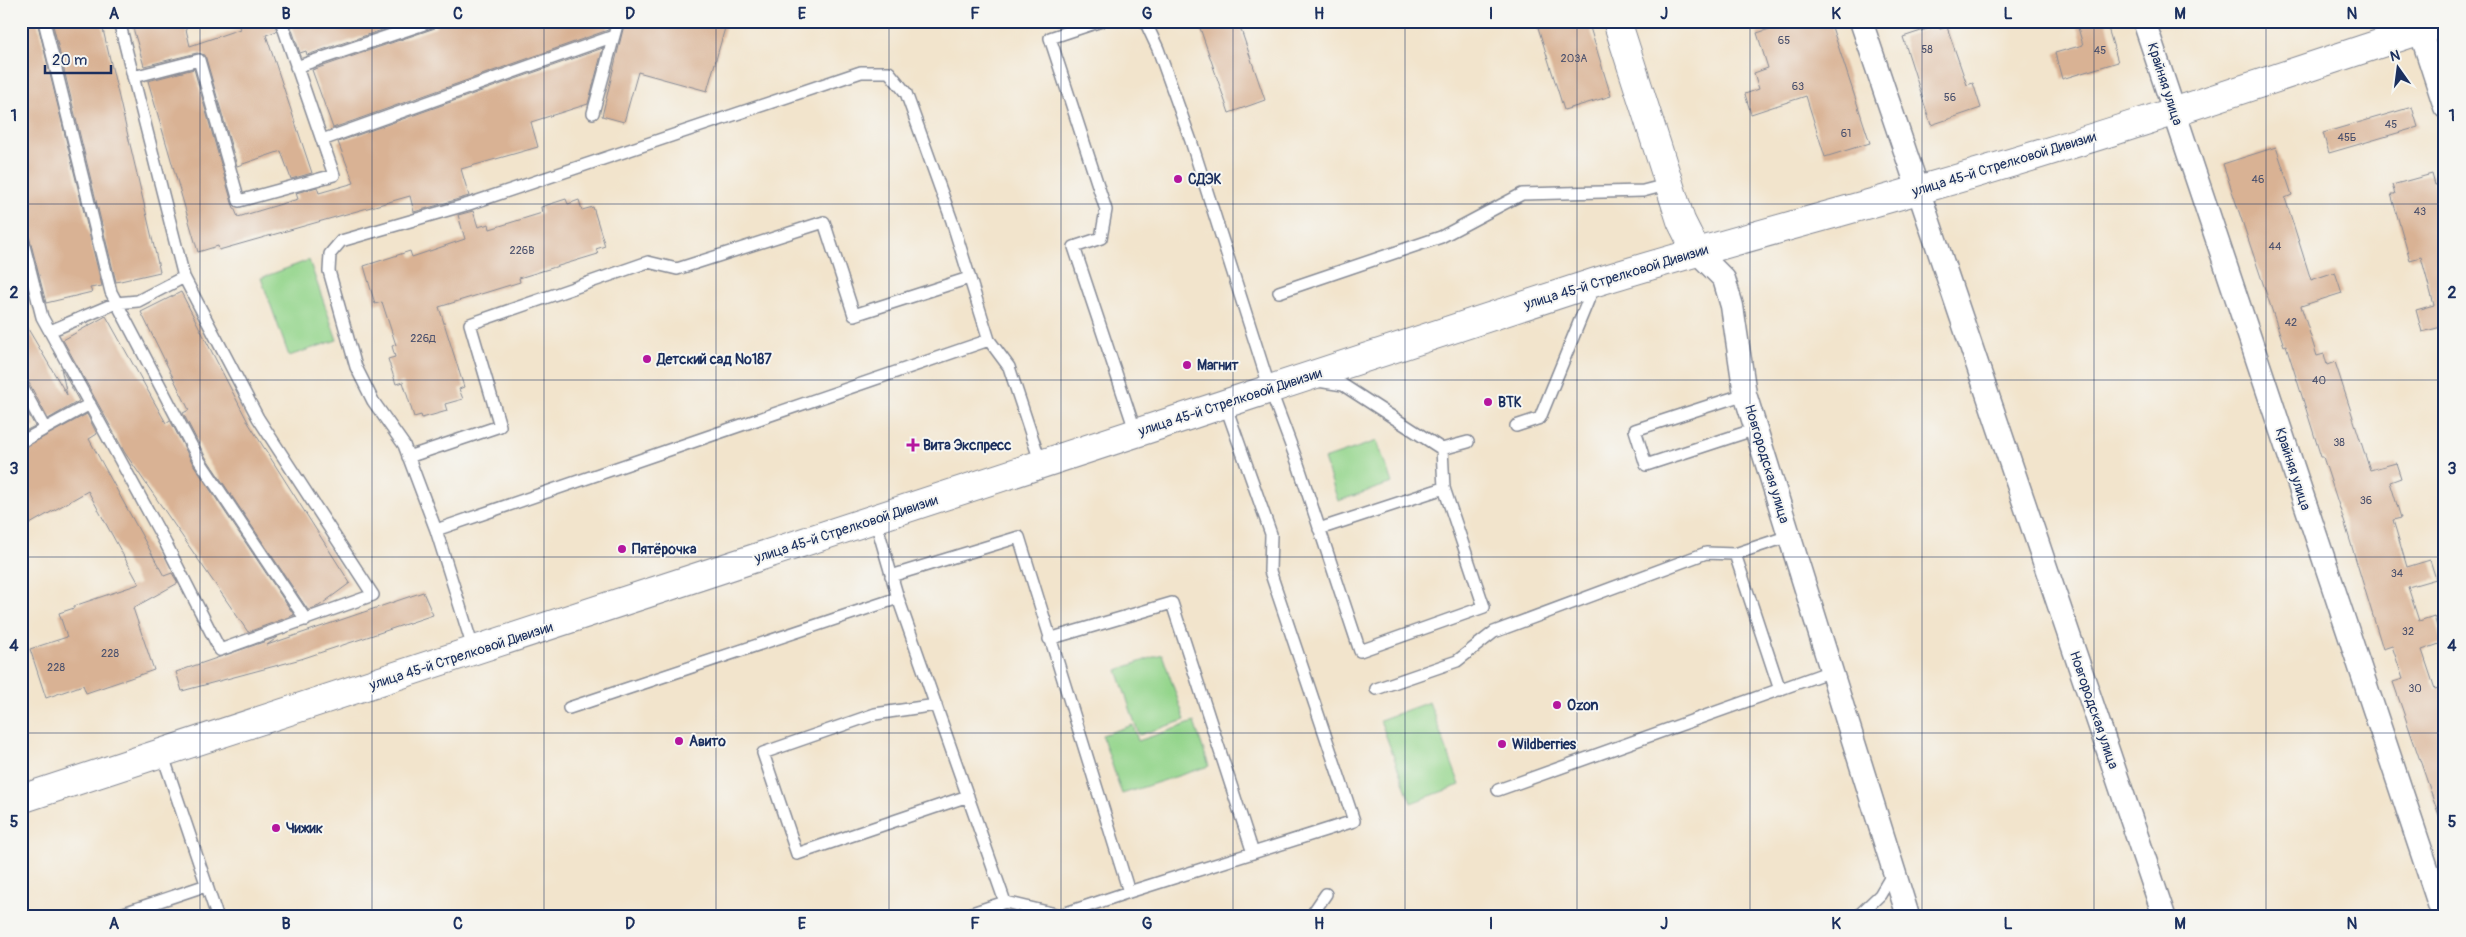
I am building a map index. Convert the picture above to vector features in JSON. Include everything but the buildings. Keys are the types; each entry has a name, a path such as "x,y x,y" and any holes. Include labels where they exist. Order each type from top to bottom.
{"main road":[{"name":"Новгородская улица","path":"1617,21 1681,221 1696,251"},
{"name":"улица 45-й Стрелковой Дивизии","path":"21,799 1596,282 1696,251 1919,190 2175,112 2427,25"}],"street":[{"name":"Новгородская улица","path":"1861,21 2164,916"},
{"name":"Крайняя улица","path":"2144,21 2443,916"},
{"path":"2427,25 2445,106"},
{"name":"Новгородская улица","path":"1696,251 1724,279 1732,306 1745,394 1908,916"}],"lane":[{"path":"44,21 110,292 199,460 306,620"},
{"path":"21,234 42,317 220,650 374,595 258,418 184,277 119,21"},
{"path":"133,77 199,60 239,201 334,175 281,21"},
{"path":"296,67 433,21"},
{"path":"592,113 618,21"},
{"path":"1101,21 1050,38 1106,210 1102,238 1074,247 1136,434"},
{"path":"1145,21 1158,49 1191,141 1270,389 1360,650 1484,607 1444,488 1442,449"},
{"path":"322,140 614,36"},
{"path":"474,651 436,530 404,445 373,402 356,368 329,271 330,254 341,241 478,201 861,72 889,72 906,93 952,221 989,340 1009,367 1041,464"},
{"path":"1279,292 1441,237 1522,194 1643,191 1670,184"},
{"path":"408,457 500,426 470,324 648,262 678,269 824,222 854,316 969,278"},
{"path":"50,331 116,302 138,301 184,277"},
{"path":"1516,426 1540,418 1596,282"},
{"path":"436,530 989,340"},
{"path":"1301,379 1343,385 1442,449 1468,442"},
{"path":"21,384 45,429"},
{"path":"1745,394 1635,430 1646,465 1756,429"},
{"path":"21,442 90,404"},
{"path":"963,916 1005,902 1060,915 1354,821 1270,571 1271,534 1225,404"},
{"path":"1319,529 1444,488"},
{"path":"875,519 898,598 1005,902"},
{"path":"1376,689 1457,661 1494,632 1706,554 1735,554 1789,536"},
{"path":"892,576 1019,537 1129,892"},
{"path":"1735,554 1780,690"},
{"path":"569,708 898,598"},
{"path":"1050,639 1172,603 1253,853"},
{"path":"1498,790 1831,671"},
{"path":"936,705 875,714 763,753 797,854 968,796"},
{"path":"162,753 217,916"},
{"path":"1858,916 1880,895 1894,872"},
{"path":"115,916 207,885"},
{"path":"1311,916 1326,894"}],"green space":[{"path":"309,260 337,340 289,356 261,278"},
{"path":"1377,441 1392,483 1338,501 1324,459"},
{"path":"1162,654 1185,720 1139,735 1117,670"},
{"path":"1429,702 1460,785 1411,803 1380,720"},
{"path":"1194,722 1209,766 1122,794 1102,735 1133,725 1138,741"}],"place":[{"name":"СДЭК","path":"1178,179"},
{"name":"Детский сад №187","path":"647,359"},
{"name":"Магнит","path":"1187,365"},
{"name":"ВТК","path":"1488,402"},
{"name":"Вита Экспресс","path":"913,445"},
{"name":"Пятёрочка","path":"622,549"},
{"name":"Ozon","path":"1557,705"},
{"name":"Авито","path":"679,741"},
{"name":"Wildberries","path":"1502,744"},
{"name":"Чижик","path":"276,828"}]}
